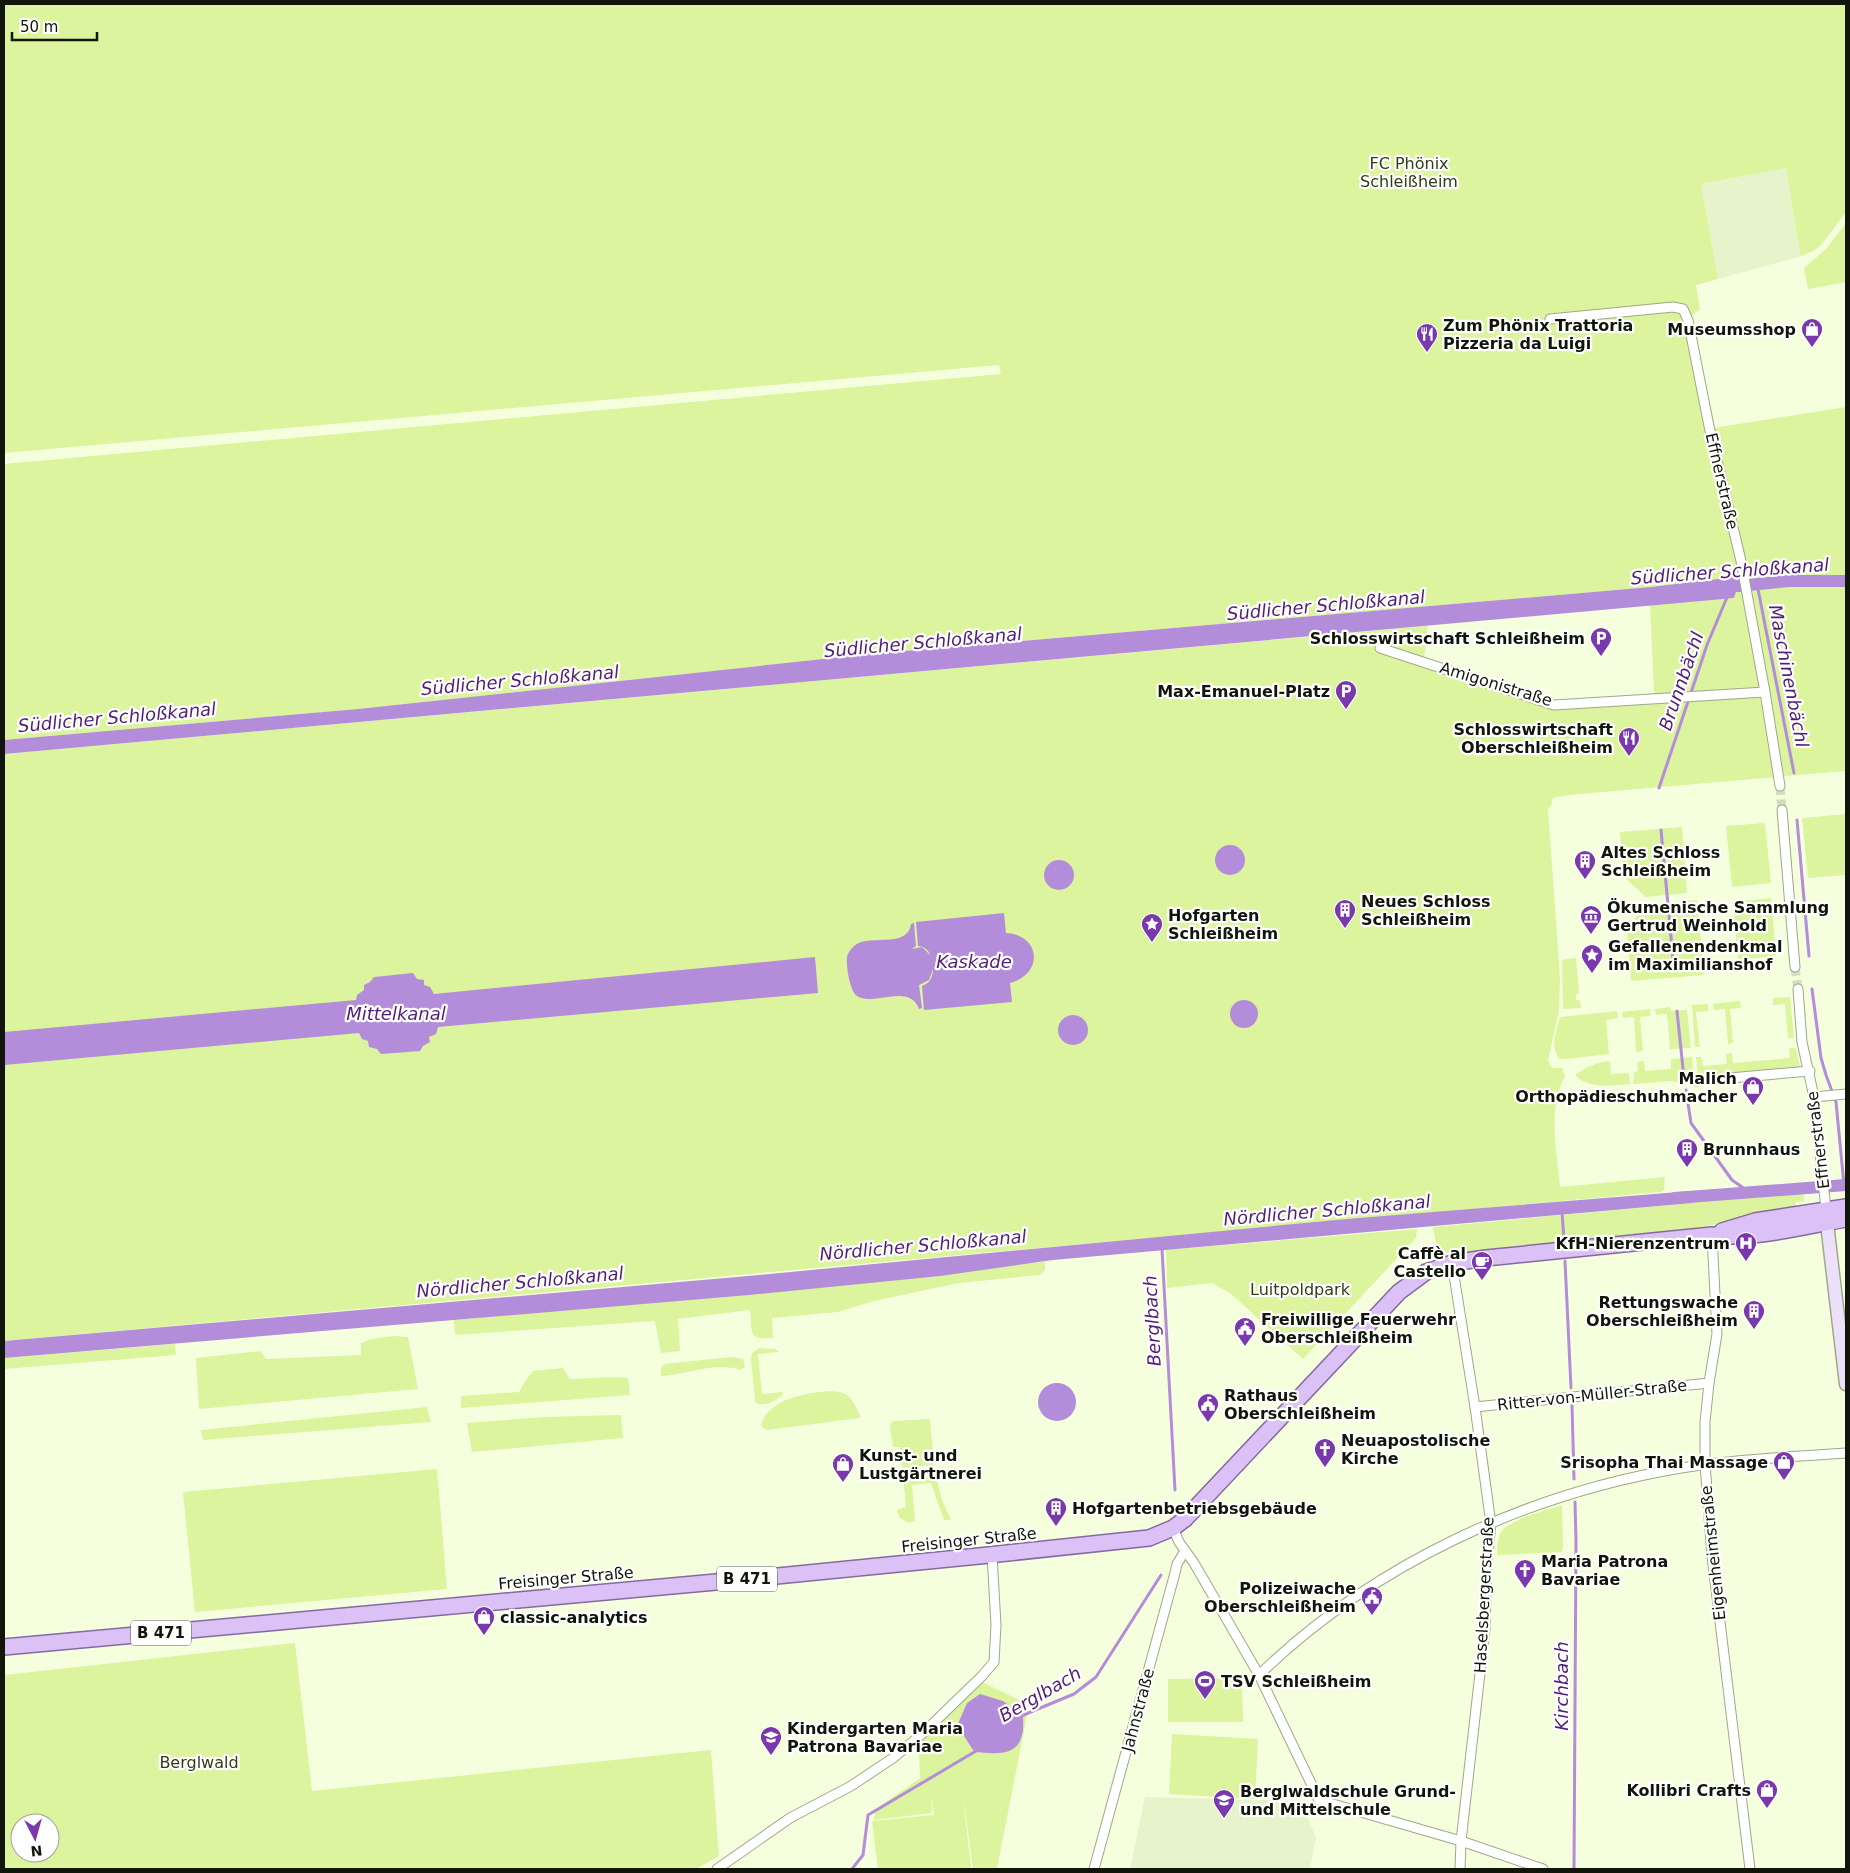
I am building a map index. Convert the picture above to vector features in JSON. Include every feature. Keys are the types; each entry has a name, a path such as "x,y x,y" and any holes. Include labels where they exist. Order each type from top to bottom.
{"main road":[{"name":"B 471","path":"1826,1209 1846,1207"},
{"name":"B 471","path":"1826,1209 1846,1219"},
{"name":"Freisinger Straße","path":"4,1647 992,1555 1149,1538 1173,1528 1185,1519 1399,1292 1426,1272 1452,1263 1486,1258 1712,1236 1735,1236 1826,1209"},
{"path":"1826,1209 1846,1384"}],"street":[{"name":"Effnerstraße","path":"1550,319 1673,307 1683,309 1688,320 1709,426 1743,573 1780,786"},
{"name":"Amigonistraße","path":"1380,648 1554,705 1765,692"},
{"path":"1782,810 1796,966"},
{"name":"Effnerstraße","path":"1798,989 1802,1042 1810,1070 1814,1097 1826,1209"},
{"name":"Effnerstraße","path":"1696,1081 1810,1070"},
{"path":"1814,1097 1845,1094"},
{"name":"Eigenheimstraße","path":"1712,1236 1717,1334 1705,1422 1705,1464 1712,1556 1750,1869"},
{"name":"Haselsbergerstraße","path":"1452,1263 1491,1524 1487,1561 1485,1629 1461,1841 1460,1869"},
{"name":"Ritter-von-Müller-Straße","path":"1475,1407 1709,1383"},
{"path":"1259,1675 1292,1645 1365,1590 1428,1552 1544,1502 1587,1489 1657,1472 1705,1464 1846,1453"},
{"path":"1173,1528 1259,1675 1319,1800 1461,1841 1543,1869"},
{"name":"Jahnstraße","path":"1094,1869 1175,1573 1185,1551"},
{"path":"717,1869 790,1818 851,1786 893,1758 922,1734 982,1676 994,1662 996,1625 992,1555"}],"shaded area":[{"path":"1786,168 1802,256 1718,279 1701,184"},
{"name":"Berglwaldschule Grund- und Mittelschule","path":"1145,1797 1301,1801 1316,1837 1310,1869 1130,1869"}],"green space":[{"name":"FC Phönix Schleißheim","path":"4,4 1846,4 1846,212 1822,244 1815,250 1802,256 1786,168 1701,184 1718,279 1696,285 1700,310 1684,319 1707,429 1846,407 1846,771 1568,795 1553,798 1548,809 1560,978 1559,1011 1548,1060 1552,1068 1562,1068 1565,1076 1559,1089 1555,1117 1560,1187 1665,1177 1664,1190 1661,1192 4,1341 4,754 1428,626 1424,660 1557,702 1654,693 1650,604 1734,598 1738,586 1733,577 1651,587 870,654 358,709 4,740 4,464 1001,374 999,365 4,453"},
{"path":"1846,223 1846,282 1808,289 1804,268 1827,248"},
{"path":"1846,814 1846,875 1808,878 1802,818"},
{"path":"1765,823 1771,883 1732,887 1726,826"},
{"path":"1682,827 1687,893 1646,897 1623,876 1620,832"},
{"path":"1771,898 1776,956 1738,960 1733,902"},
{"path":"1697,900 1704,975 1631,981 1627,930 1645,904"},
{"path":"1576,958 1579,993 1576,994 1576,1000 1580,1000 1581,1008 1563,1009 1562,961"},
{"path":"1790,997 1794,1038 1788,1038 1785,1004 1773,1005 1773,998"},
{"path":"1740,1001 1741,1008 1730,1009 1733,1043 1728,1044 1725,1009 1714,1010 1713,1004"},
{"path":"1708,1004 1708,1011 1696,1012 1700,1047 1695,1047 1692,1005"},
{"path":"1670,1007 1671,1011 1687,1010 1691,1048 1670,1049 1667,1014 1656,1015 1655,1009"},
{"path":"1650,1009 1650,1016 1640,1017 1643,1051 1636,1052 1634,1017 1623,1018 1622,1012"},
{"path":"1617,1011 1618,1018 1606,1020 1609,1054 1560,1059 1554,1045 1560,1017"},
{"path":"1789,1048 1796,1048 1800,1067 1698,1076 1696,1057 1701,1057 1703,1066 1727,1064 1726,1054 1732,1053 1733,1063 1790,1058"},
{"path":"1692,1057 1693,1076 1690,1082 1671,1081 1633,1084 1634,1072 1638,1071 1637,1062 1644,1061 1645,1071 1671,1069 1671,1059"},
{"path":"1610,1061 1611,1074 1629,1073 1630,1084 1594,1085 1581,1080 1575,1075 1592,1065"},
{"path":"1803,1189 1804,1201 1795,1202 1796,1209 1665,1234 1455,1254 1442,1252 1436,1243 1433,1227 1692,1203 1692,1197"},
{"name":"Luitpoldpark","path":"1417,1229 1414,1240 1303,1359 1230,1293 1212,1283 1167,1288 1166,1250"},
{"path":"1045,1262 1045,1270 1040,1275 959,1283 874,1301 838,1312 772,1318 773,1338 758,1338 752,1333 750,1310 678,1319 680,1351 661,1353 655,1321 455,1335 454,1320"},
{"path":"394,1336 408,1337 418,1389 199,1409 196,1358 261,1351 266,1359 361,1355 361,1343 372,1339"},
{"path":"175,1344 176,1355 4,1369 4,1358"},
{"path":"759,1348 775,1349 779,1352 758,1354 762,1394 783,1392 774,1401 767,1404 756,1403 755,1400 751,1359 752,1353"},
{"path":"731,1357 743,1359 745,1367 740,1370 721,1367 711,1368 661,1376 661,1368 664,1364"},
{"path":"563,1368 570,1379 628,1378 630,1395 461,1408 461,1396 519,1392 533,1371"},
{"path":"829,1391 846,1394 854,1404 860,1418 767,1430 761,1426 771,1409 779,1404 799,1396"},
{"path":"427,1407 431,1422 203,1440 201,1430"},
{"path":"621,1415 623,1438 472,1452 467,1423 544,1417"},
{"path":"930,1419 934,1465 911,1467 911,1478 936,1476 942,1500 951,1520 944,1520 931,1483 912,1485 915,1521 908,1523 900,1518 897,1511 906,1507 900,1447 893,1447 890,1425 893,1421"},
{"path":"437,1469 447,1589 195,1612 183,1492"},
{"path":"1562,1505 1562,1552 1497,1555 1499,1538 1501,1532 1506,1527 1529,1516"},
{"name":"Berglwald","path":"295,1643 312,1791 711,1750 719,1856 696,1869 4,1869 4,1675"},
{"name":"TSV Schleißheim","path":"1242,1678 1243,1722 1168,1722 1168,1679"},
{"path":"982,1682 1029,1705 997,1869 973,1869 963,1794 971,1869 878,1869 872,1821 934,1815 931,1796 932,1813 874,1820 875,1810 920,1778 918,1736"},
{"path":"1172,1734 1258,1739 1255,1799 1169,1794"}],"water":[{"path":"1734,577 1738,586 1734,598 4,754 4,740 358,709 870,654 1651,587"},
{"path":"1230,845 1241,849 1245,860 1241,871 1230,875 1219,871 1215,860 1219,849"},
{"path":"1059,860 1070,864 1074,875 1070,886 1059,890 1048,886 1044,875 1048,864"},
{"name":"Kaskade","path":"1004,913 1006,933 1018,935 1026,940 1032,947 1034,955 1033,964 1029,972 1010,983 1012,1002 924,1010 922,986 927,983 930,979 933,969 929,980 919,985 922,1008 919,1009 914,1001 908,997 891,996 864,999 857,996 850,984 848,972 847,957 850,950 859,943 866,941 899,938 909,931 911,924 914,923 916,946 912,949 922,947 918,946 916,922"},
{"name":"Mittelkanal","path":"815,957 818,993 438,1027 436,1034 429,1037 430,1042 423,1046 420,1051 381,1054 377,1049 369,1047 368,1041 362,1039 359,1033 4,1065 4,1032 356,1000 357,995 364,990 364,985 374,977 413,973 417,979 424,980 424,985 430,987 434,994"},
{"path":"1244,1000 1254,1004 1258,1014 1254,1024 1244,1028 1234,1024 1230,1014 1234,1004"},
{"path":"1073,1015 1084,1019 1088,1030 1084,1041 1073,1045 1062,1041 1058,1030 1062,1019"},
{"path":"1691,1191 1692,1203 1053,1260 940,1276 749,1295 4,1358 4,1341 748,1276 1347,1219"},
{"path":"1057,1383 1071,1388 1076,1402 1071,1416 1057,1421 1043,1416 1038,1402 1043,1388"},
{"path":"980,1694 1003,1701 1023,1715 1022,1735 1015,1748 1003,1753 975,1752 957,1726 967,1703"}],"waterway":[{"name":"Südlicher Schloßkanal","path":"1721,586 1789,581 1846,581"},
{"name":"Maschinenbächl","path":"1757,584 1794,773"},
{"name":"Brunnbächl","path":"1659,788 1707,645 1728,595"},
{"name":"Maschinenbächl","path":"1797,820 1809,956"},
{"name":"Brunnbächl","path":"1661,830 1674,969"},
{"name":"Maschinenbächl","path":"1812,989 1821,1058 1836,1102 1844,1185"},
{"name":"Brunnbächl","path":"1677,1011 1684,1078"},
{"name":"Brunnbächl","path":"1686,1090 1691,1123 1732,1180 1749,1192"},
{"name":"Nördlicher Schloßkanal","path":"1675,1198 1846,1185"},
{"name":"Kirchbach","path":"1562,1211 1564,1241"},
{"name":"Berglbach","path":"1162,1249 1175,1490"},
{"name":"Kirchbach","path":"1565,1261 1571,1388"},
{"name":"Kirchbach","path":"1572,1405 1574,1479"},
{"name":"Kirchbach","path":"1574,1869 1575,1502"},
{"name":"Berglbach","path":"1021,1716 1074,1694 1096,1677 1161,1575"},
{"name":"Berglbach","path":"852,1869 863,1855 868,1815 976,1751"}],"tunnel":[{"path":"1780,786 1782,810"},
{"path":"1795,967 1798,989"}],"place":[{"name":"Museumsshop","path":"1812,348"},
{"name":"Zum Phönix Trattoria Pizzeria da Luigi","path":"1427,353"},
{"name":"Schlosswirtschaft Schleißheim","path":"1601,657"},
{"name":"Max-Emanuel-Platz","path":"1346,710"},
{"name":"Schlosswirtschaft Oberschleißheim","path":"1629,757"},
{"name":"Altes Schloss Schleißheim","path":"1585,880"},
{"name":"Neues Schloss Schleißheim","path":"1345,929"},
{"name":"Ökumenische Sammlung Gertrud Weinhold","path":"1591,935"},
{"name":"Hofgarten Schleißheim","path":"1152,943"},
{"name":"Gefallenendenkmal im Maximilianshof","path":"1592,974"},
{"name":"Malich Orthopädieschuhmacher","path":"1753,1106"},
{"name":"Brunnhaus","path":"1687,1168"},
{"name":"KfH-Nierenzentrum","path":"1746,1262"},
{"name":"Caffè al Castello","path":"1482,1281"},
{"name":"Rettungswache Oberschleißheim","path":"1754,1330"},
{"name":"Freiwillige Feuerwehr Oberschleißheim","path":"1245,1347"},
{"name":"Rathaus Oberschleißheim","path":"1208,1423"},
{"name":"Neuapostolische Kirche","path":"1325,1468"},
{"name":"Srisopha Thai Massage","path":"1784,1481"},
{"name":"Kunst- und Lustgärtnerei","path":"843,1483"},
{"name":"Hofgartenbetriebsgebäude","path":"1056,1527"},
{"name":"Maria Patrona Bavariae","path":"1525,1589"},
{"name":"Polizeiwache Oberschleißheim","path":"1372,1616"},
{"name":"classic-analytics","path":"484,1636"},
{"name":"TSV Schleißheim","path":"1205,1700"},
{"name":"Kindergarten Maria Patrona Bavariae","path":"771,1756"},
{"name":"Kollibri Crafts","path":"1767,1809"},
{"name":"Berglwaldschule Grund- und Mittelschule","path":"1224,1819"}]}
